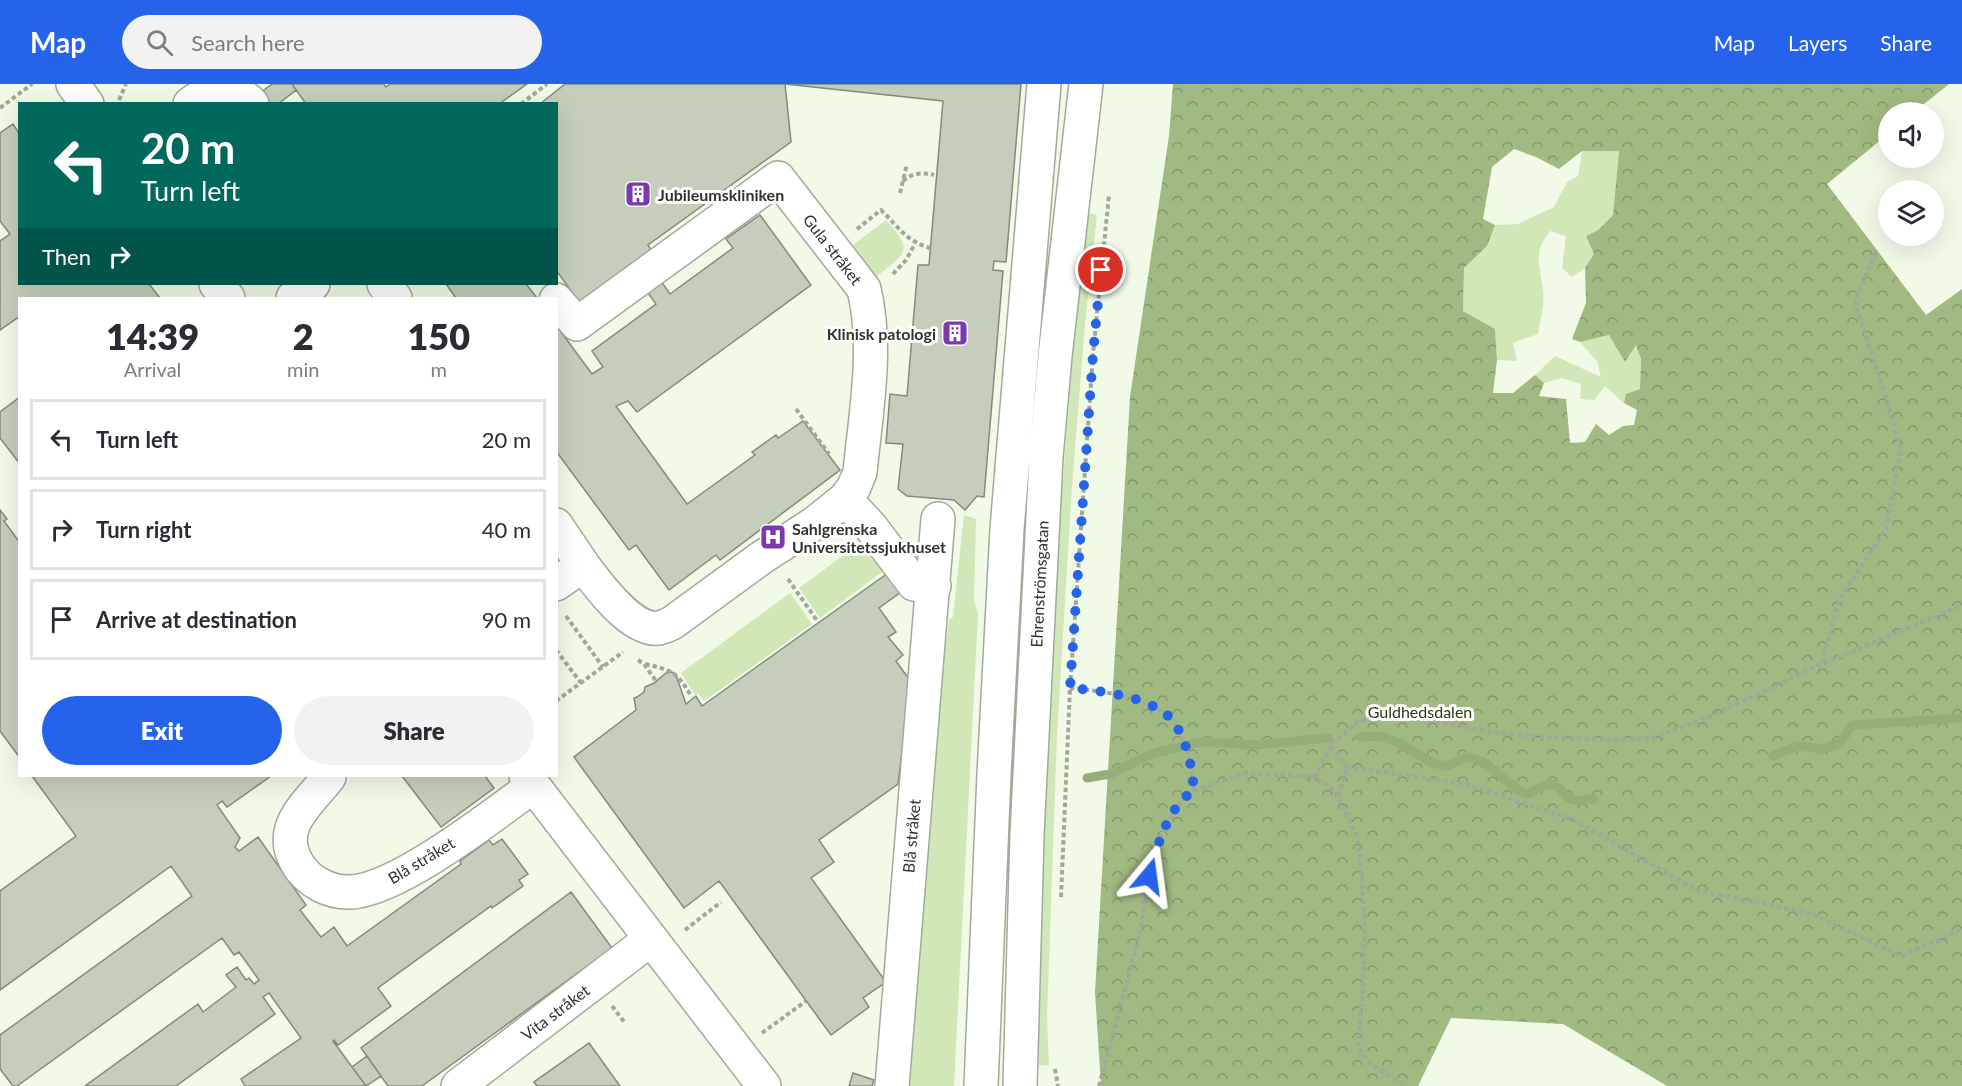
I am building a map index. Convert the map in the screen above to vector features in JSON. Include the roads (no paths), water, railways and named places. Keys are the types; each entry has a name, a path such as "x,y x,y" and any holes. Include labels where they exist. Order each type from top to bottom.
{"street":[{"path":"73,84 86,102"},
{"path":"981,1086 1007,529 1044,84"},
{"name":"Ehrenströmsgatan","path":"1020,1086 1027,835 1046,457 1056,344 1086,84"},
{"path":"192,102 208,90 222,86 237,90 250,102"},
{"name":"Gula stråket","path":"558,301 577,324 778,178 864,289 869,307 870,368 860,472 850,493"},
{"path":"217,285 227,297"},
{"path":"294,297 312,285"},
{"path":"385,285 394,297"},
{"name":"Gula stråket","path":"545,285 554,297"},
{"path":"558,528 596,583 630,618 657,629 672,623 815,523 850,493 868,524 914,584 934,586 938,519"},
{"path":"558,583 583,565"},
{"name":"Blå stråket","path":"892,1086 912,814 934,586"},
{"name":"Blå stråket","path":"329,777 293,823 288,838 294,859 308,878 342,892 363,890 407,871 529,781 664,937 764,1086"},
{"name":"Vita stråket","path":"458,1086 664,937"}],"waterway":[{"path":"1773,756 1797,746 1823,749 1840,743 1852,725 1962,718"},
{"path":"1360,737 1379,736 1397,742 1433,763 1447,766 1467,757 1484,762 1519,791 1528,794 1549,783 1570,799 1593,799"},
{"path":"1188,745 1202,742 1256,745 1328,738"},
{"path":"1087,778 1110,774 1154,753 1180,747"}],"place":[{"name":"Jubileumskliniken","path":"638,194"},
{"name":"Klinisk patologi","path":"955,333"},
{"name":"Sahlgrenska Universitetssjukhuset","path":"773,537"}],"park label":[{"name":"Guldhedsdalen","path":"1420,711"}]}
